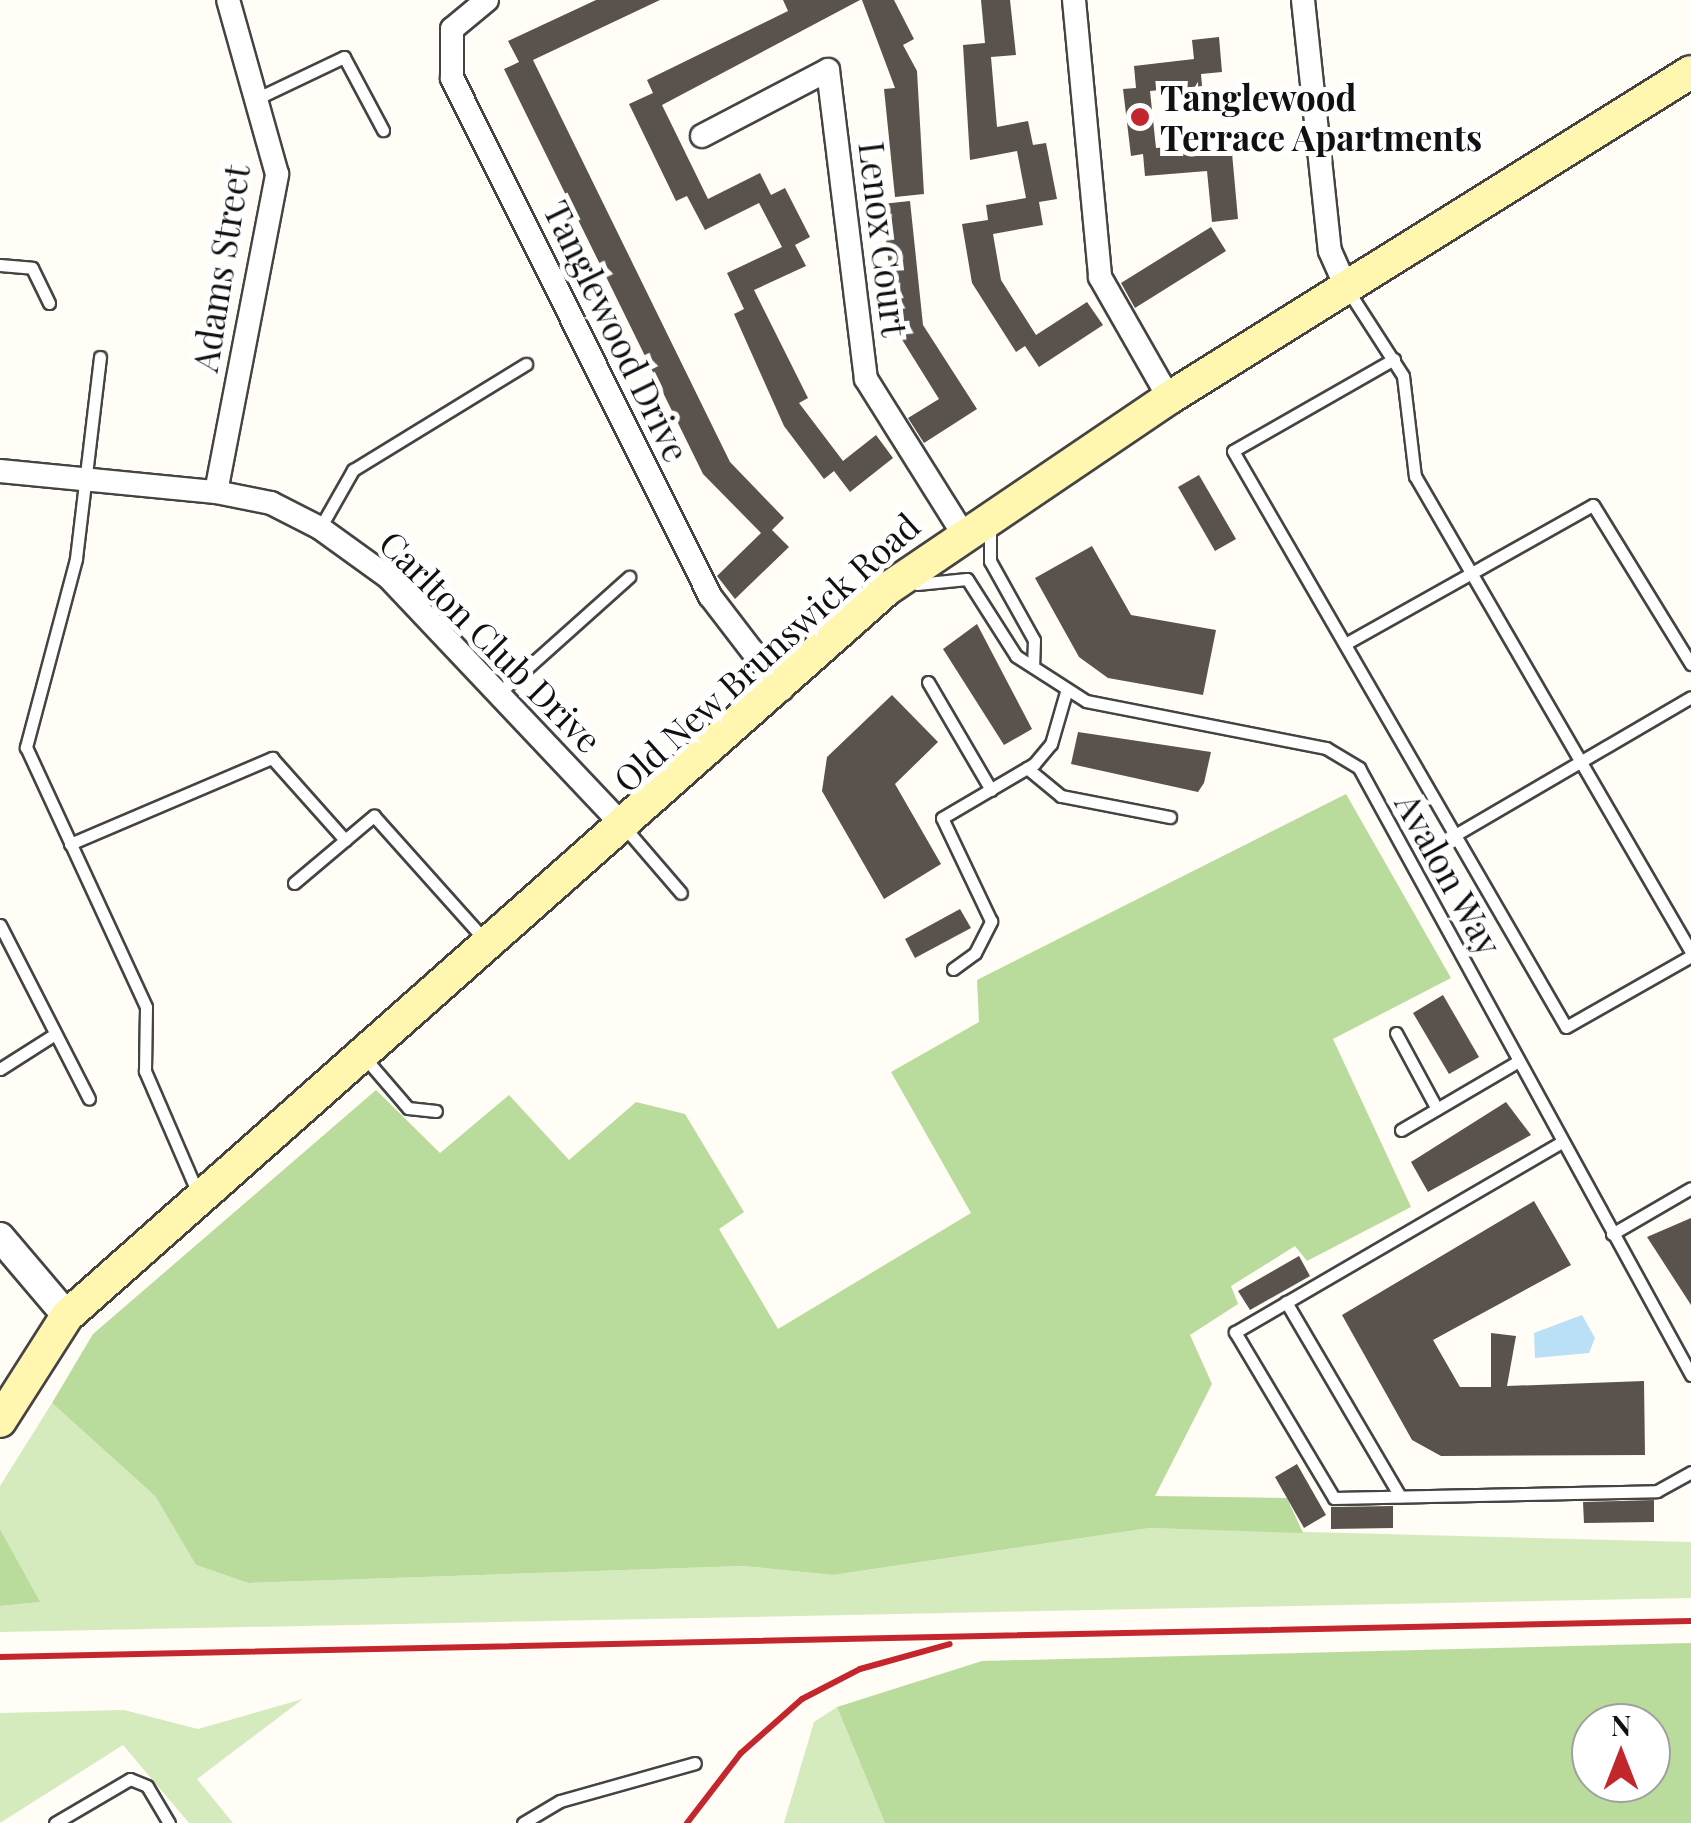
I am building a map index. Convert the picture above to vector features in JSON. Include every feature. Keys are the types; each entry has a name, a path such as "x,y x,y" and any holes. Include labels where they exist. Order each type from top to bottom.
{"main road":[{"name":"Old New Brunswick Road","path":"0,1421 67,1316 626,829 782,690 873,602 962,532 1345,286 1691,72"}],"street":[{"name":"Adams Street","path":"216,492 277,174 260,97 228,0"},
{"name":"Tanglewood Drive","path":"487,0 452,29 452,78 710,596 782,690"},
{"path":"1074,0 1100,277 1169,398"},
{"path":"1303,0 1330,250 1345,286"},
{"name":"Lenox Court","path":"702,136 828,70 866,379 962,532"},
{"name":"Carlton Club Drive","path":"0,471 87,476 216,492 270,504 320,528 388,577 626,829"},
{"path":"0,1237 67,1316"}],"lane":[{"path":"260,97 344,57 382,130"},
{"path":"0,265 32,268 49,304"},
{"path":"1345,286 1394,359 1407,390 1411,466 1691,954 1566,1028 1233,450 1394,359"},
{"path":"100,357 76,559 26,747 146,1006 145,1070 201,1200"},
{"path":"320,528 354,470 526,364"},
{"path":"1345,644 1593,505 1691,664"},
{"path":"992,513 990,561 1034,640 1032,663"},
{"path":"498,694 629,577"},
{"name":"Avalon Way","path":"873,602 924,581 967,579 1016,656 1032,663 1066,692 1349,759 1474,972 1480,1002 1691,1374"},
{"path":"928,682 991,790"},
{"path":"953,969 975,953 991,921 942,818 1027,768 1051,744 1066,692"},
{"path":"1455,835 1691,697"},
{"path":"70,844 272,758 345,840"},
{"path":"1027,768 1061,796 1170,817"},
{"path":"294,883 374,816 490,946"},
{"path":"626,829 681,893"},
{"path":"0,925 89,1099"},
{"path":"1396,1033 1437,1109"},
{"path":"0,1069 55,1034"},
{"path":"364,1057 408,1108 436,1111"},
{"path":"1401,1130 1514,1063"},
{"path":"1560,1143 1234,1332 1326,1492 1400,1496 1657,1491 1691,1472"},
{"path":"1612,1234 1691,1188"},
{"path":"1286,1302 1400,1496"},
{"path":"523,1823 560,1801 695,1763"},
{"path":"55,1823 130,1779 147,1786 165,1822"}],"green space":[{"path":"1346,794 1451,978 1333,1039 1411,1207 1307,1261 1295,1246 1231,1286 1238,1304 1190,1335 1212,1384 1155,1496 1287,1498 1303,1533 1150,1528 833,1575 743,1566 248,1583 196,1565 155,1496 52,1403 93,1334 376,1090 440,1153 509,1095 569,1160 636,1102 685,1114 744,1212 719,1229 778,1329 971,1213 891,1072 979,1022 977,980"},
{"path":"52,1403 155,1496 196,1565 248,1583 743,1566 833,1575 1150,1528 1691,1542 1691,1598 0,1632 0,1606 39,1602 0,1529 0,1486"},
{"path":"0,1529 40,1602 0,1606"},
{"path":"1691,1643 1691,1823 885,1823 837,1707 982,1661"},
{"path":"303,1699 197,1779 233,1823 189,1823 123,1745 0,1823 0,1713 124,1710 198,1729"},
{"path":"837,1707 885,1823 784,1823 814,1722"}],"water":[{"path":"1582,1315 1595,1338 1589,1353 1535,1358 1534,1333"}],"building":[{"path":"596,0 660,0 533,60 730,462 784,518 772,530 789,547 735,599 717,576 761,533 703,474 504,69 519,62 508,41"},
{"path":"783,0 860,0 662,105 708,199 760,173 771,195 785,188 810,237 795,245 806,266 754,290 808,398 799,403 843,461 876,435 893,458 850,492 834,471 824,479 784,426 734,314 744,309 727,273 782,247 759,203 705,230 687,196 676,201 629,104 653,93 647,80 788,11"},
{"path":"862,0 894,0 914,39 903,45 917,71 924,194 895,197 884,89 895,88"},
{"path":"981,0 1010,0 1016,55 991,57 997,127 1028,121 1033,145 1046,143 1057,199 1039,202 1043,225 993,234 1001,280 1036,335 1087,302 1103,325 1039,367 1025,346 1016,352 972,283 962,224 988,220 986,205 1026,198 1017,151 970,160 963,45 985,43"},
{"name":"Tanglewood Terrace Apartments","path":"1219,37 1222,72 1201,74 1202,86 1150,91 1156,148 1207,144 1208,156 1232,153 1238,219 1212,222 1207,171 1145,176 1143,154 1131,156 1123,89 1136,88 1134,66 1194,59 1192,40"},
{"path":"910,201 923,325 977,409 924,443 908,418 939,399 896,330 882,204"},
{"name":"Tanglewood Terrace Apartments","path":"1211,227 1226,251 1135,308 1121,283"},
{"path":"1199,475 1236,539 1215,551 1178,487"},
{"path":"1092,546 1131,615 1216,630 1203,695 1108,678 1079,657 1035,578"},
{"path":"977,624 1032,729 1004,745 943,649"},
{"path":"892,695 938,742 895,784 941,864 884,899 822,791 827,757"},
{"path":"1078,732 1211,752 1204,783 1198,792 1071,764"},
{"path":"960,909 971,928 915,958 905,939"},
{"path":"1443,995 1479,1057 1449,1074 1413,1013"},
{"path":"1506,1102 1531,1135 1428,1192 1411,1162"},
{"path":"1534,1201 1571,1265 1433,1340 1460,1387 1491,1387 1491,1333 1516,1336 1507,1386 1644,1381 1645,1455 1441,1456 1412,1440 1342,1315"},
{"path":"1691,1218 1691,1305 1647,1237"},
{"path":"1299,1256 1310,1276 1250,1310 1238,1291"},
{"path":"1297,1464 1326,1515 1304,1528 1275,1477"},
{"path":"1654,1500 1654,1522 1584,1523 1583,1502"},
{"path":"1393,1506 1393,1528 1331,1529 1331,1507"}],"railway":[{"path":"0,1657 1691,1621"},
{"path":"687,1823 741,1753 802,1699 860,1669 950,1644"}],"place":[{"name":"Tanglewood Terrace Apartments","path":"1140,117"}]}
